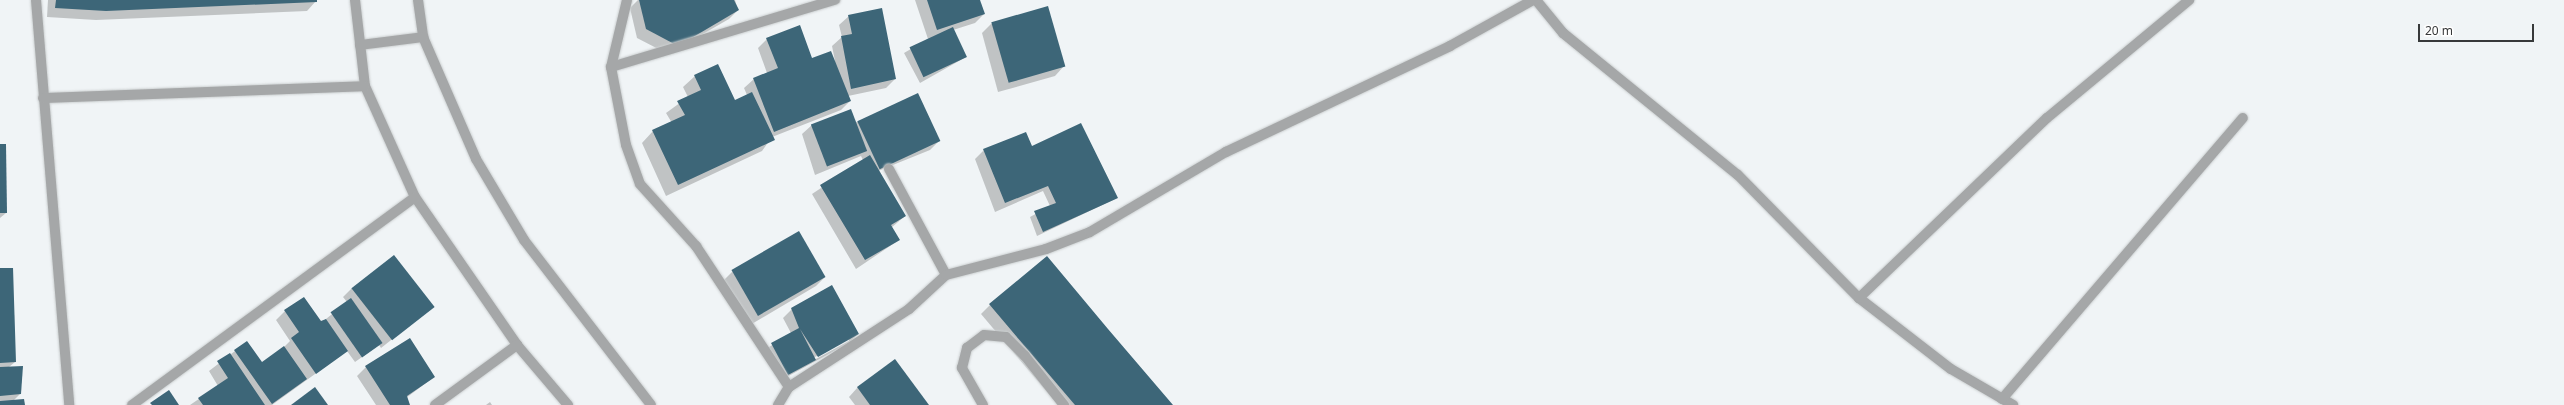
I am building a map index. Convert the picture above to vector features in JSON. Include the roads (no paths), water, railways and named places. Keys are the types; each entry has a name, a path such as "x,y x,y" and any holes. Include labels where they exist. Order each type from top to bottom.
{"street":[{"path":"36,0 69,405"},
{"path":"355,0 365,86 415,197 517,345 568,405"},
{"path":"418,0 423,37 476,159 524,240 651,405"},
{"path":"627,0 611,67 626,145 640,184 696,246 789,387"},
{"path":"611,67 835,0"},
{"path":"778,405 789,387 909,309 946,275 1046,249 1090,232 1226,152 1450,46 1534,0 1563,33 1738,175 1860,298 1951,369 2013,405"},
{"path":"1860,298 2047,118 2189,0"},
{"path":"360,45 423,37"},
{"path":"43,98 365,86"},
{"path":"2002,399 2243,118"},
{"path":"889,169 946,275"},
{"path":"132,405 415,197"},
{"path":"983,405 962,368 967,348 984,336 1006,337 1025,356 1064,405"},
{"path":"435,405 517,345"}]}
